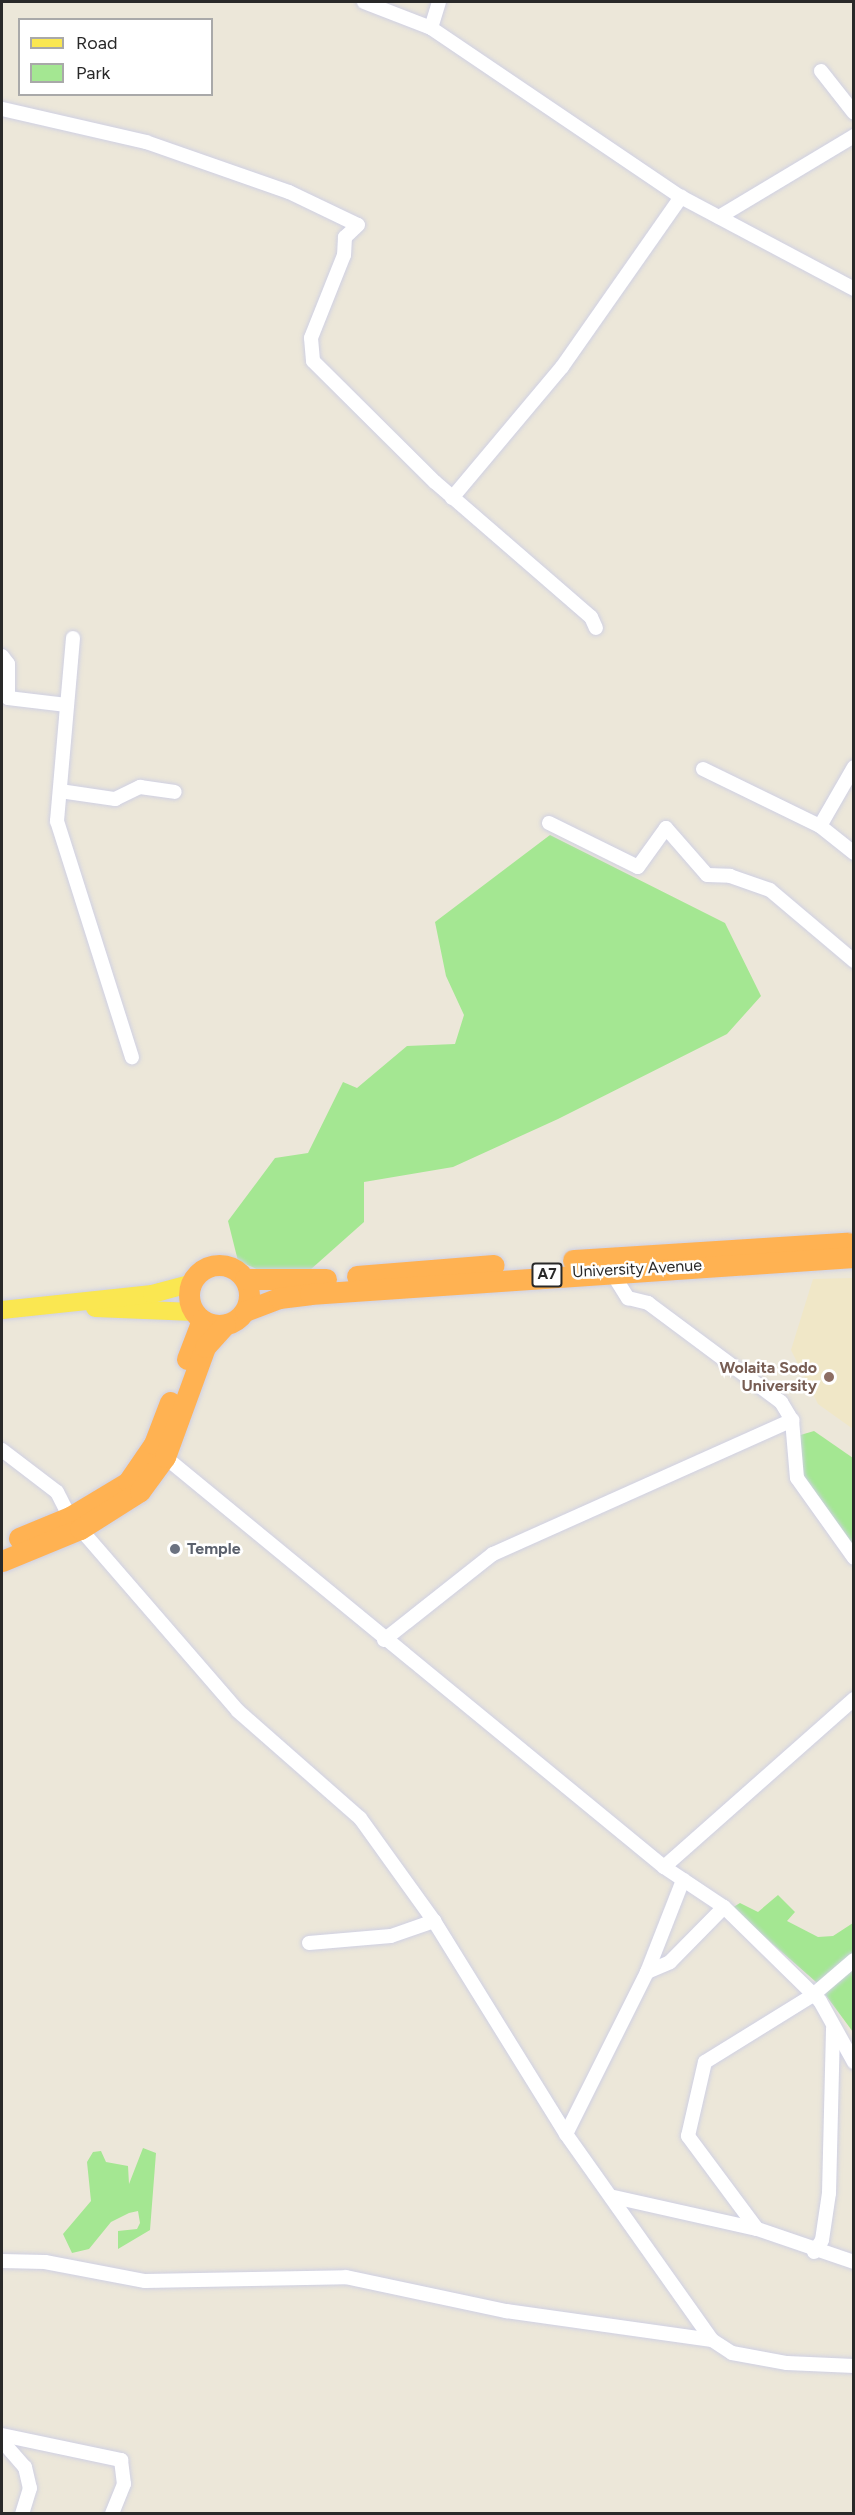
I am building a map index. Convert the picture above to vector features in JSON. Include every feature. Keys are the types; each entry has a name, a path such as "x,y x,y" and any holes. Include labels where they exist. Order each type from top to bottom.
{"highway":[{"name":"University Avenue","path":"244,1311 279,1298 310,1294 854,1243"},
{"name":"University Avenue","path":"245,1280 285,1282 854,1257"},
{"name":"A7","path":"190,1284 205,1268 216,1264 238,1271 245,1280"},
{"path":"244,1311 245,1280"},
{"path":"190,1284 198,1316 225,1325"},
{"name":"A7","path":"2,1561 140,1491 165,1457 192,1373 225,1325 244,1311"},
{"name":"A7","path":"2,1545 75,1523 142,1465 198,1316"}],"main road":[{"path":"2,1310 73,1304 190,1284"},
{"path":"73,1304 198,1316"}],"street":[{"path":"364,2 430,28 681,197 854,289"},
{"path":"430,28 439,2"},
{"path":"821,71 854,113"},
{"path":"2,109 146,142 288,192 358,225 345,237 309,353 452,498 591,617 596,628"},
{"path":"719,217 854,136"},
{"path":"452,498 562,367 681,197"},
{"path":"73,638 60,791 59,837 132,1057"},
{"path":"2,656 8,664 8,698 67,705"},
{"path":"820,826 854,767"},
{"path":"703,769 820,826 854,853"},
{"path":"60,791 115,799 140,787 175,792"},
{"path":"549,823 638,867 666,828 707,874 730,876 770,891 854,961"},
{"path":"609,1266 628,1298 648,1304 780,1402 792,1420 797,1478 854,1558"},
{"path":"384,1640 493,1554 792,1420"},
{"path":"2,1450 57,1492 75,1523 238,1711 360,1818 434,1921 566,2133 614,2197 712,2340 732,2353 786,2363 854,2366"},
{"path":"165,1457 384,1640 664,1867 724,1907 813,1995 854,2062"},
{"path":"664,1867 854,1699"},
{"path":"566,2133 647,1972 683,1880"},
{"path":"647,1972 670,1962 724,1907"},
{"path":"309,1943 391,1936 434,1921"},
{"path":"757,2229 688,2136 705,2062 813,1995 854,1960"},
{"path":"814,2252 822,2240 829,2193 833,2028"},
{"path":"614,2197 757,2229 814,2252 854,2262"},
{"path":"2,2261 45,2262 145,2281 346,2277 506,2311 712,2340"},
{"path":"2,2435 121,2460 124,2484 112,2514"},
{"path":"2,2441 25,2467 30,2488 22,2514"}],"shaded area":[{"name":"Wolaita Sodo University","path":"854,1278 853,1429 818,1404 791,1350 813,1279"}],"green space":[{"path":"550,835 725,923 761,996 727,1034 558,1119 453,1167 364,1182 364,1222 310,1270 268,1274 238,1261 228,1221 275,1158 308,1153 343,1082 357,1088 407,1046 455,1044 464,1015 446,976 435,922"},
{"path":"814,1431 853,1458 853,1545 804,1483 797,1436"},
{"path":"778,1895 795,1912 787,1921 818,1937 833,1936 853,1923 853,2032 816,1982 732,1908 740,1903 758,1912"},
{"path":"143,2148 156,2153 150,2230 118,2249 118,2231 137,2229 140,2223 138,2211 129,2213 111,2222 89,2249 72,2253 63,2234 91,2201 87,2162 93,2152 101,2151 106,2162 128,2166 129,2184"}],"place":[{"name":"Wolaita Sodo University","path":"829,1377"},
{"name":"Temple","path":"175,1549"}]}
